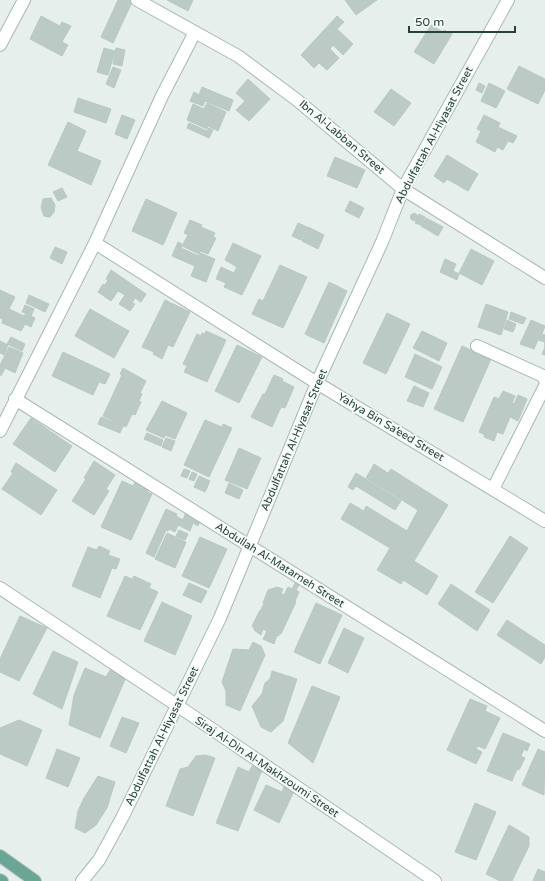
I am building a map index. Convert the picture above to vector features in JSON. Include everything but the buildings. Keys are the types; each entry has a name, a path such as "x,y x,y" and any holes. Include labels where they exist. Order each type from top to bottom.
{"main road":[{"path":"0,856 36,881"}],"street":[{"path":"0,46 24,0"},
{"name":"Ibn Al-Labban Street","path":"137,0 238,56 297,100 403,189 545,278"},
{"name":"Abdulfattah Al-Hiyasat Street","path":"82,881 99,860 133,796 220,618 317,383 382,242 403,189 508,0"},
{"path":"0,430 95,243 162,96 195,32"},
{"name":"Yahya Bin Sa‘eed Street","path":"95,243 317,383 545,521"},
{"path":"477,346 543,376 545,380"},
{"path":"493,490 545,386"},
{"name":"Abdullah Al-Matarneh Street","path":"15,399 545,731"},
{"name":"Siraj Al-Din Al-Makhzoumi Street","path":"0,588 178,706 435,881"}]}
